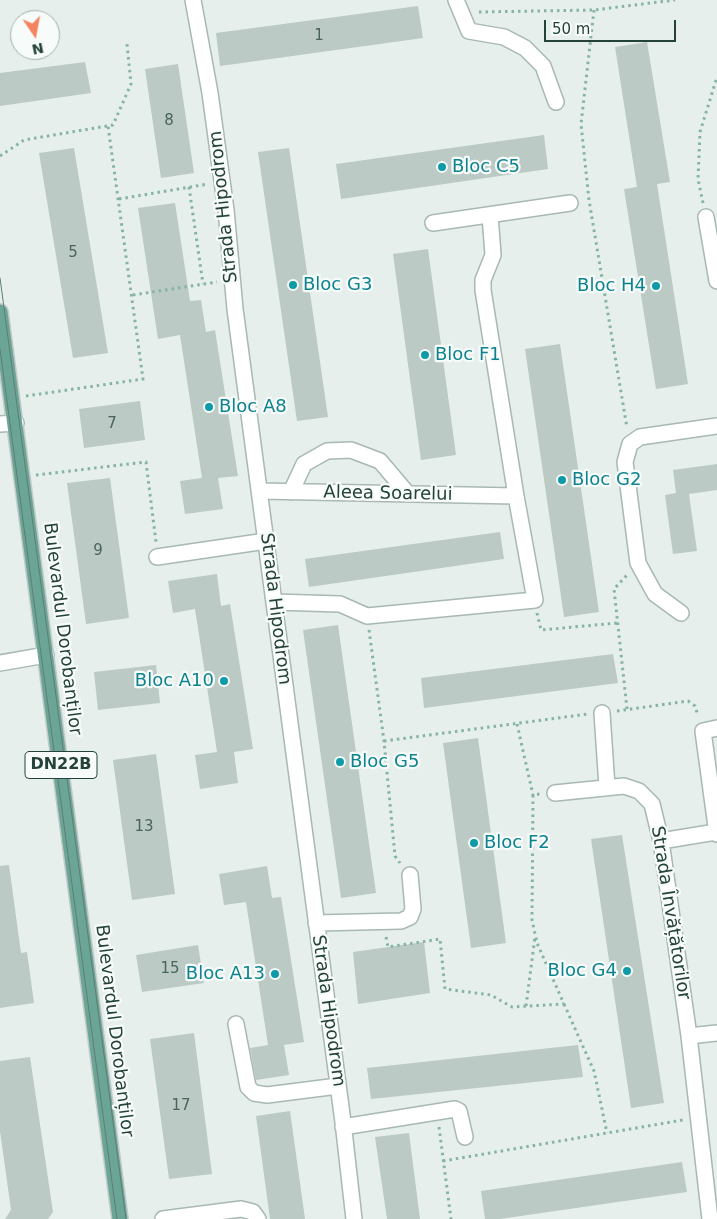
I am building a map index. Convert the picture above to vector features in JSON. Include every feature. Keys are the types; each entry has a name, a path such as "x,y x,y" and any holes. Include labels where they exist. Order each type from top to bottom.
{"main road":[{"name":"Bulevardul Dorobanților","path":"0,312 120,1219"}],"street":[{"name":"Strada Hipodrom","path":"193,0 210,92 232,279 354,1219"},
{"path":"459,6 469,31 504,37 525,48 543,66 556,102"},
{"path":"433,223 570,203"},
{"path":"274,602 340,604 367,616 535,600 516,496 483,290 482,280 493,255 490,215"},
{"path":"706,217 717,281"},
{"path":"0,424 16,422"},
{"path":"681,613 655,594 638,563 625,462 630,444 640,437 717,426"},
{"path":"291,492 304,464 327,451 351,450 380,461 408,494"},
{"name":"Aleea Soarelui","path":"260,491 516,496"},
{"path":"158,557 266,541"},
{"path":"0,663 46,655"},
{"path":"602,713 607,788"},
{"path":"662,841 717,833 710,730"},
{"name":"Strada Învățătorilor","path":"555,793 624,786 639,791 652,804 662,841 710,1219"},
{"path":"316,923 401,921 410,917 413,909 410,875"},
{"path":"236,1024 248,1087 254,1093 266,1095 338,1086"},
{"path":"688,1036 717,1033"},
{"path":"343,1127 455,1109 459,1111 465,1137"},
{"path":"163,1219 241,1209 253,1212 258,1219"}],"path":[{"path":"459,6 594,10 675,0"},
{"path":"594,10 581,124 590,200 630,444"},
{"path":"0,156 24,140 112,125 131,84 127,44"},
{"path":"706,217 698,180 700,132 717,77"},
{"path":"12,398 144,379 108,126"},
{"path":"119,199 221,181"},
{"path":"189,187 202,284"},
{"path":"133,294 232,279"},
{"path":"23,476 146,462 158,557"},
{"path":"627,709 614,589 638,563"},
{"path":"535,600 541,630 618,623"},
{"path":"367,616 384,740 395,856 410,875"},
{"path":"384,740 688,701 695,706 710,730"},
{"path":"517,724 533,795 532,920 537,943 594,1071 607,1133"},
{"path":"533,795 555,793"},
{"path":"383,921 388,947 440,939 445,989 491,995 512,1007 564,1004"},
{"path":"526,1006 536,934"},
{"path":"437,1112 451,1219"},
{"path":"443,1161 698,1117"}],"building":[{"path":"418,6 423,38 220,66 216,33"},
{"name":"Bloc H4","path":"647,42 670,182 657,184 688,384 656,389 624,189 637,187 615,47"},
{"path":"85,62 91,93 0,106 0,73"},
{"path":"178,64 194,173 161,178 145,69"},
{"name":"Bloc C5","path":"544,135 548,169 341,199 336,164"},
{"path":"74,148 108,353 73,358 39,153"},
{"name":"Bloc G3","path":"289,148 328,417 297,421 258,152"},
{"name":"Bloc A8","path":"175,203 190,301 201,300 206,332 215,330 238,476 218,478 223,509 185,514 180,481 202,478 180,335 158,339 138,208"},
{"name":"Bloc F1","path":"428,249 456,455 421,460 393,254"},
{"name":"Bloc G2","path":"560,344 599,612 564,617 525,349"},
{"path":"140,401 145,440 84,448 79,409"},
{"path":"717,464 717,490 689,494 697,551 673,554 665,495 676,493 673,470"},
{"path":"110,478 129,618 86,624 67,483"},
{"path":"500,532 504,559 309,587 305,559"},
{"name":"Bloc A10","path":"217,574 221,606 230,604 253,749 234,752 238,783 200,789 195,755 217,752 195,609 173,613 168,581"},
{"name":"Bloc G5","path":"338,625 376,893 341,898 303,630"},
{"path":"613,654 618,683 424,708 421,678"},
{"path":"156,665 160,703 98,710 94,672"},
{"name":"Bloc F2","path":"478,738 506,943 471,948 443,743"},
{"path":"156,754 175,894 132,900 113,760"},
{"name":"Bloc G4","path":"622,835 664,1103 631,1108 591,839"},
{"path":"9,865 21,953 27,952 34,1003 0,1008 0,866"},
{"name":"Bloc A13","path":"267,866 272,898 281,897 304,1042 284,1045 289,1075 256,1080 250,1048 268,1045 246,902 224,905 219,874"},
{"path":"424,942 430,993 358,1004 353,952"},
{"path":"198,945 204,983 142,992 136,955"},
{"path":"194,1033 212,1174 169,1179 150,1039"},
{"path":"578,1045 583,1077 371,1099 367,1068"},
{"path":"30,1057 53,1212 48,1219 5,1219 11,1210 0,1131 0,1061"},
{"path":"290,1111 305,1219 270,1219 256,1116"},
{"path":"409,1133 420,1219 387,1219 375,1137"},
{"path":"682,1162 687,1192 500,1219 485,1219 481,1191"}],"tram line":[{"path":"0,278 126,1219"},
{"path":"0,349 117,1219"}],"place":[{"name":"Bloc C5","path":"442,167"},
{"name":"Bloc G3","path":"293,285"},
{"name":"Bloc H4","path":"656,286"},
{"name":"Bloc F1","path":"425,355"},
{"name":"Bloc A8","path":"209,407"},
{"name":"Bloc G2","path":"562,480"},
{"name":"Bloc A10","path":"224,681"},
{"name":"Bloc G5","path":"340,762"},
{"name":"Bloc F2","path":"474,843"},
{"name":"Bloc G4","path":"627,971"},
{"name":"Bloc A13","path":"275,974"}]}
